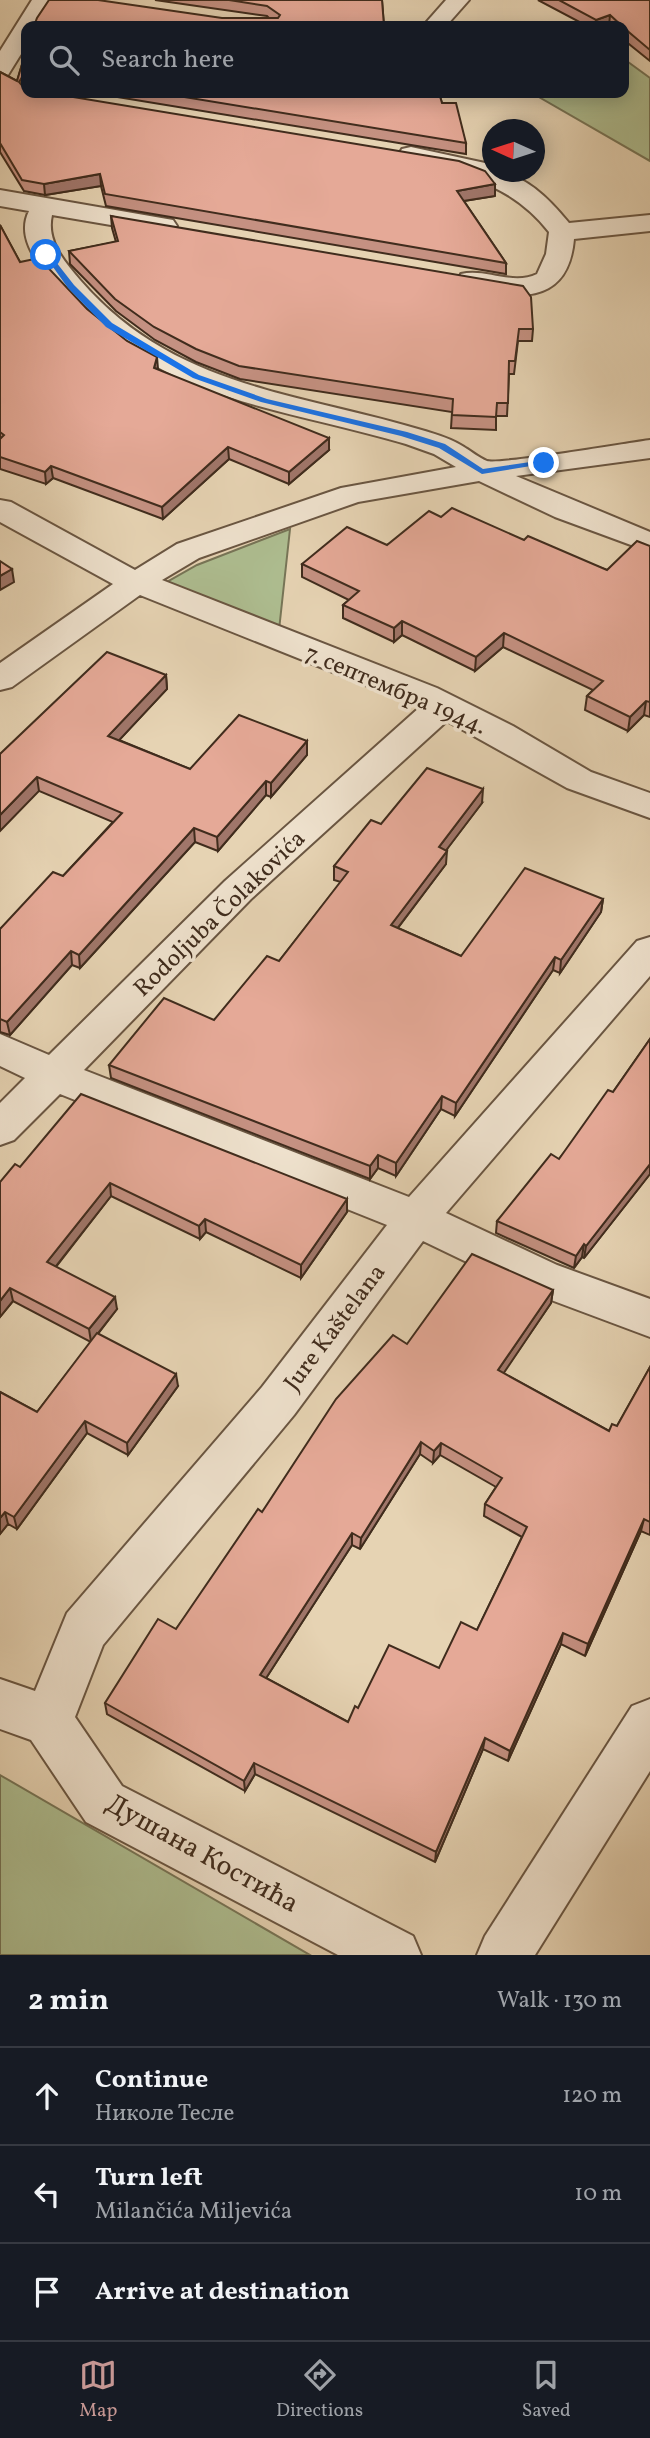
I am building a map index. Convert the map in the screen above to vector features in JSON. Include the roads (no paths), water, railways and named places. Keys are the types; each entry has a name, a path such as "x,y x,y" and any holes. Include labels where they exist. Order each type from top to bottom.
{"street":[{"path":"33,21 43,0"},
{"path":"439,21 458,0"},
{"path":"4,82 21,46"},
{"path":"384,150 464,163 500,177 531,196 562,232 558,268 551,278 535,286 523,288 453,277"},
{"path":"0,198 185,230"},
{"path":"44,205 37,223 37,234 46,255 71,287 109,325 156,356 196,377 242,394 442,446 482,472 650,543"},
{"path":"562,232 650,223"},
{"path":"0,679 137,582 188,551 352,494 482,472 650,449"},
{"name":"7. септембра 1944.","path":"0,509 111,572 444,705 579,780 650,806"},
{"name":"Rodoljuba Čolakovića","path":"0,1129 238,890 444,705"},
{"name":"Jure Kaštelana","path":"48,1721 84,1630 278,1401 416,1218 650,951"},
{"path":"0,1049 55,1075 416,1218 542,1278 650,1318"},
{"path":"0,1704 48,1721"},
{"name":"Душана Костића","path":"48,1721 104,1804 394,1955"},
{"path":"503,1955 650,1724"}]}
